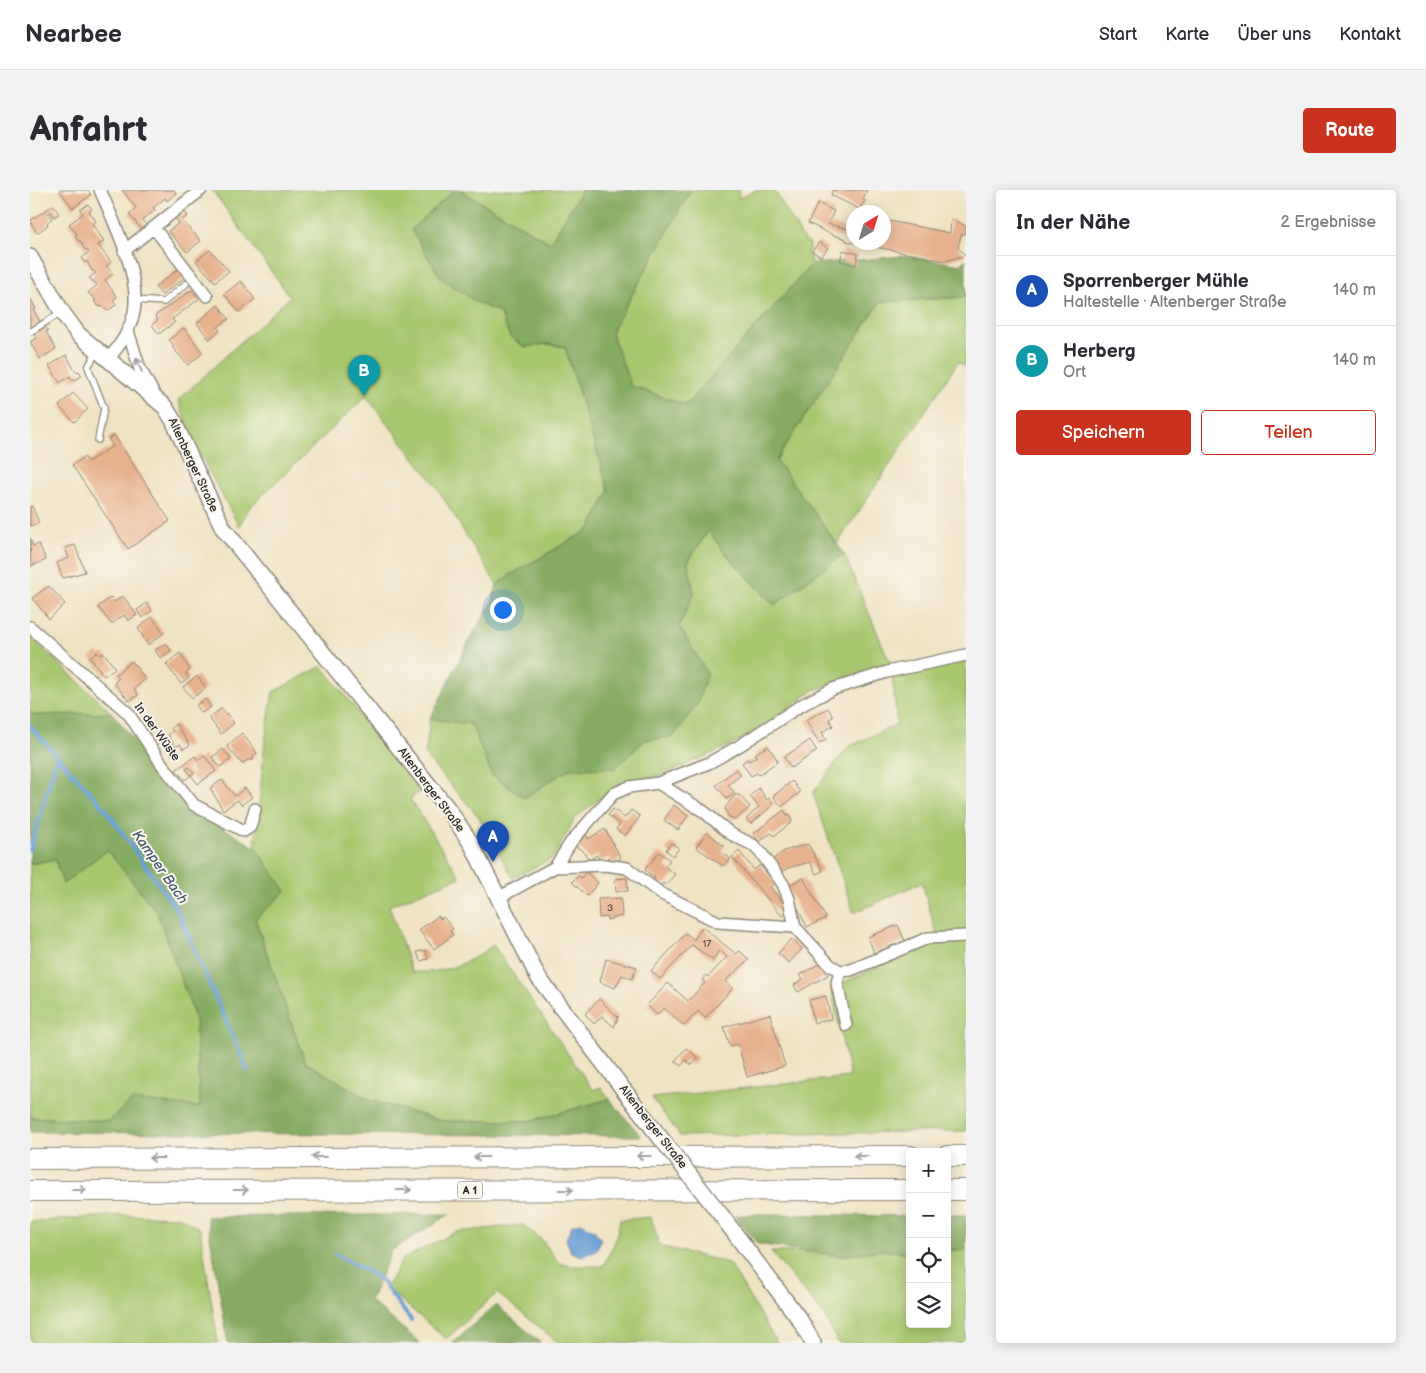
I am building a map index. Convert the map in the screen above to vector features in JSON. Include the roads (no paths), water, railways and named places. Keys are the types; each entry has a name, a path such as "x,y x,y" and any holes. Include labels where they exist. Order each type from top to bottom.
{"highway":[{"path":"30,1159 906,1156"},
{"path":"951,1156 966,1156"},
{"name":"A 1","path":"30,1190 906,1190"},
{"path":"951,1190 966,1190"}],"main road":[{"name":"Altenberger Straße","path":"30,257 62,312 78,334 156,397 173,420 211,506 223,528 448,810 470,843 538,977 800,1320 813,1343"}],"street":[{"path":"100,190 132,275 135,300 128,331 140,369 156,397"},
{"path":"124,251 201,190"},
{"path":"154,228 207,296"},
{"path":"102,355 128,331"},
{"name":"In der Wüste","path":"30,627 128,713 161,763 194,806 244,831 250,827 255,809"},
{"path":"555,867 571,842 612,794 629,787 658,783 726,755 800,706 832,689 887,672 966,655"},
{"path":"658,783 703,811 731,834 753,845 761,853 783,884 789,899 795,927 830,965 840,971 851,970 928,938 966,936"},
{"path":"498,898 555,867 605,865 627,868 660,893 718,922 795,927"},
{"path":"840,971 837,983 846,1025"}],"lane":[{"path":"135,300 164,302 186,284"},
{"path":"30,332 62,312"},
{"path":"98,440 104,408 88,367 102,355"}],"water":[{"path":"581,1223 594,1230 601,1239 596,1251 582,1256 571,1252 566,1239 572,1225"}],"waterway":[{"name":"Kamper Bach","path":"30,726 106,810 177,910 248,1071"},
{"path":"30,850 57,757"},
{"name":"Kamper Bach","path":"335,1254 379,1278 411,1320"}],"place":[{"name":"Herberg","path":"364,396"},
{"name":"Sporrenberger Mühle","path":"493,862"}]}
